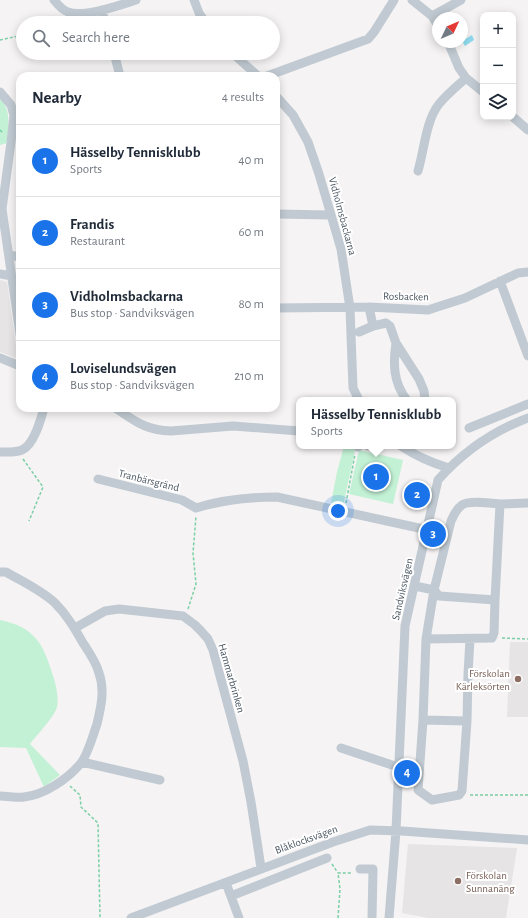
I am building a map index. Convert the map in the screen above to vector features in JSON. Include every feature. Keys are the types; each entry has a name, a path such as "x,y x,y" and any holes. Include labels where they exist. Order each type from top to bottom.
{"street":[{"path":"54,0 59,7 69,12 80,14 102,10 136,0"},
{"path":"194,0 201,16"},
{"path":"278,72 368,39 381,22 394,0"},
{"path":"412,0 432,16"},
{"path":"439,12 461,0"},
{"path":"102,10 103,16"},
{"path":"451,48 459,68 466,78 480,90"},
{"path":"116,60 119,72"},
{"path":"240,60 253,72"},
{"path":"418,171 430,121 438,105 466,78"},
{"path":"0,92 11,105 14,116 2,209 16,305"},
{"name":"Vidholmsbackarna","path":"280,101 292,115 308,142 341,249 350,308 353,388 358,397"},
{"path":"516,120 528,130"},
{"path":"280,214 330,215"},
{"path":"9,255 16,256"},
{"name":"Rosbacken","path":"280,308 369,307 428,310 465,298 518,273 528,272"},
{"path":"0,274 12,276"},
{"path":"500,281 528,356"},
{"path":"369,307 373,326"},
{"path":"359,332 373,326 386,323 390,326 396,343 419,379 425,397"},
{"path":"396,343 394,367 396,381 405,397"},
{"path":"0,358 16,364"},
{"path":"469,428 528,404"},
{"path":"0,452 24,450 30,443 43,412"},
{"path":"122,412 146,427 162,431 227,426 252,426 296,431"},
{"name":"Sandviksvägen","path":"389,918 396,831 405,626 428,530 438,480 449,468 480,442 513,424 528,418"},
{"path":"412,449 434,463 449,468"},
{"name":"Tranbärsgränd","path":"98,479 182,500 196,508"},
{"path":"196,508 215,502 259,497 277,497 428,530"},
{"path":"470,639 467,721 462,791 459,794 432,800 418,790 423,720 426,639 434,590 451,521 456,510 461,505 466,503 528,503"},
{"path":"426,639 492,638 494,633 500,504"},
{"path":"0,572 6,572 43,594 63,612 75,628 99,672 103,688 94,734 82,762 49,789 35,795 24,797 0,796"},
{"path":"415,586 434,590 439,596 495,600"},
{"path":"75,628 105,611 119,609 185,617"},
{"name":"Hammarbrinken","path":"185,617 208,639 213,650 243,761 261,868"},
{"path":"423,720 467,721"},
{"path":"341,748 398,767"},
{"path":"82,762 160,780"},
{"name":"Blåklocksvägen","path":"131,918 226,883 261,868 370,830 528,840"},
{"path":"231,896 327,858"},
{"path":"360,869 373,869 372,918"},
{"path":"226,883 238,918"}],"path":[{"path":"0,40 16,37"},
{"path":"344,511 358,449"},
{"path":"17,451 43,487 30,521"},
{"path":"185,617 196,584 192,553 196,508"},
{"path":"492,638 528,639"},
{"path":"63,779 80,795 81,807 98,823 100,918"},
{"path":"459,794 528,795"},
{"path":"338,918 340,889 338,873 357,874 360,869"}],"shaded area":[{"path":"0,280 7,282 16,356 15,358 0,352"},
{"name":"Förskolan Kärleksörten","path":"510,642 528,642 528,717 507,717"},
{"name":"Förskolan Sunnanäng","path":"408,844 517,848 506,918 428,918 402,913"}],"green space":[{"path":"0,98 4,103 8,114 8,126 7,143 0,145"},
{"path":"343,449 355,449 343,506 331,503"},
{"path":"359,450 403,460 393,504 349,494"},
{"path":"0,620 22,627 36,639 46,655 55,683 58,700 56,711 30,744 60,775 44,787 26,748 0,747"}],"water":[{"path":"472,35 474,40 468,44 468,37"}],"place":[{"name":"Hässelby Tennisklubb","path":"376,477"},
{"name":"Frandis","path":"417,495"},
{"name":"Vidholmsbackarna","path":"433,534"},
{"name":"Förskolan Kärleksörten","path":"518,679"},
{"name":"Loviselundsvägen","path":"407,773"},
{"name":"Förskolan Sunnanäng","path":"458,881"}]}
